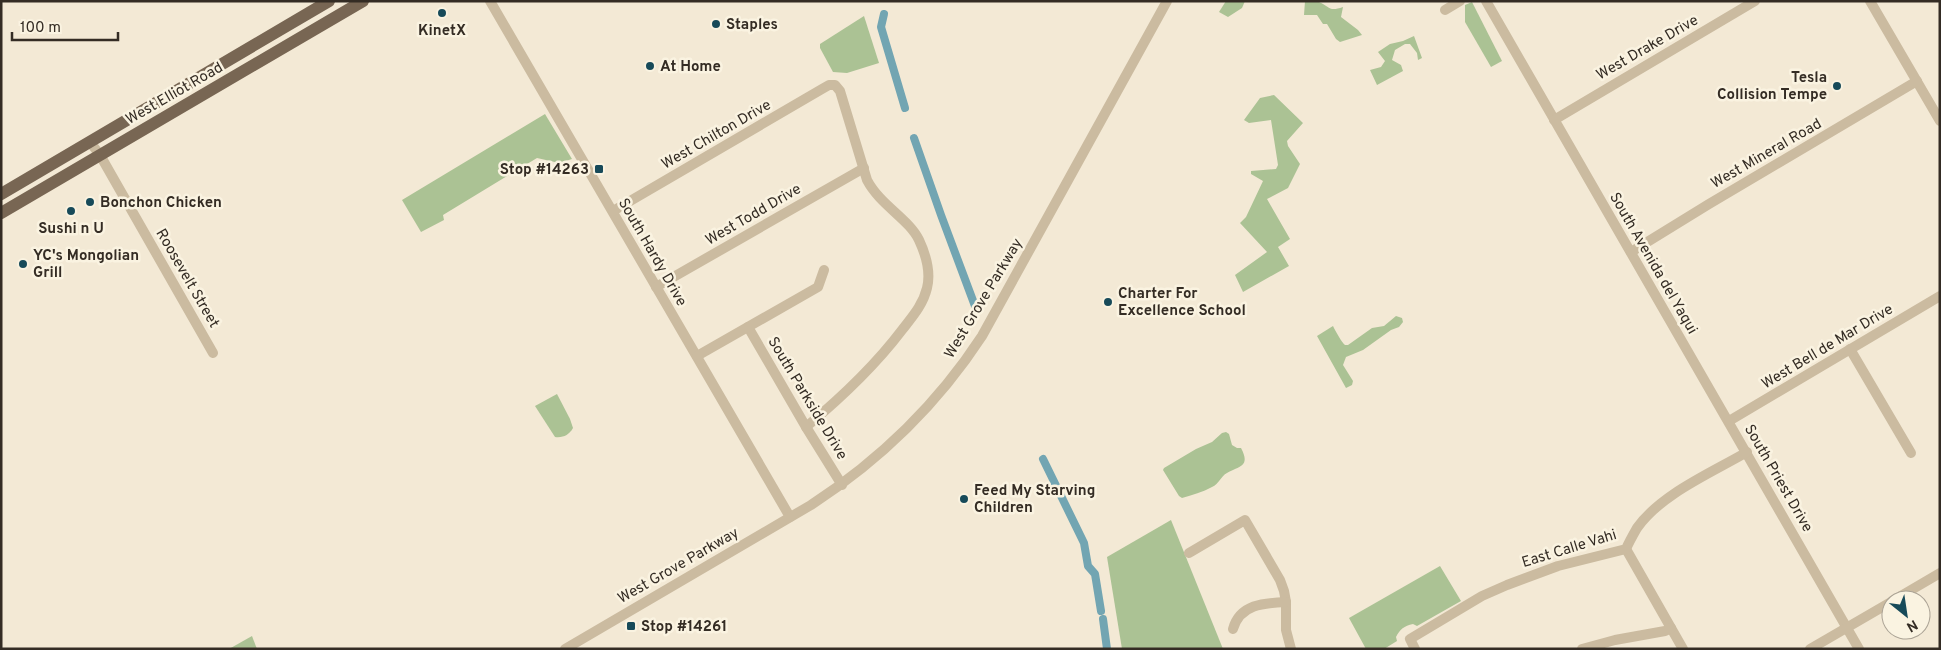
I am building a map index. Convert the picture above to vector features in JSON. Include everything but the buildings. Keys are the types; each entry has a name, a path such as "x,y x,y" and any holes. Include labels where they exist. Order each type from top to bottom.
{"main road":[{"name":"West Elliot Road","path":"1,194 329,1"},
{"name":"West Elliot Road","path":"1,213 363,1"}],"street":[{"name":"South Hardy Drive","path":"490,1 790,517"},
{"name":"West Grove Parkway","path":"565,649 790,517 842,484 880,454 918,418 953,376 982,336 1167,1"},
{"path":"1486,1 1554,120"},
{"name":"West Drake Drive","path":"1554,120 1755,1"},
{"path":"1870,1 1940,121"},
{"path":"1445,10 1458,2"},
{"name":"West Mineral Road","path":"1631,252 1917,81"},
{"name":"West Chilton Drive","path":"613,211 828,85 835,85 842,97 864,168"},
{"name":"South Avenida del Yaqui","path":"1554,120 1728,421"},
{"name":"Roosevelt Street","path":"90,142 100,156 213,353"},
{"path":"806,427 849,391 881,358 919,308 927,288 926,255 918,237 874,192 867,180 864,168"},
{"name":"West Todd Drive","path":"656,287 864,168"},
{"path":"697,356 818,287 824,270"},
{"name":"West Bell de Mar Drive","path":"1728,421 1940,296"},
{"name":"South Parkside Drive","path":"748,327 806,427 842,484"},
{"path":"1850,349 1911,453"},
{"name":"South Priest Drive","path":"1728,421 1847,627"},
{"name":"East Calle Vahi","path":"1415,649 1410,639 1482,596 1558,566 1626,548 1637,528 1668,498 1747,452"},
{"path":"1189,553 1245,520 1280,580 1286,602 1286,630 1291,649"},
{"path":"1626,548 1684,649"},
{"path":"1911,590 1940,573"},
{"path":"1233,629 1236,619 1248,609 1260,604 1286,602"},
{"path":"1810,649 1881,607"},
{"path":"1847,627 1859,649"},
{"path":"1582,649 1615,640 1665,631 1671,628"}],"green space":[{"path":"1226,1 1245,1 1242,8 1228,17 1219,12"},
{"path":"1305,1 1317,1 1332,9 1343,7 1341,17 1362,35 1340,42 1327,24 1323,24 1317,15 1304,15"},
{"path":"1472,2 1502,61 1491,67 1465,22 1465,5"},
{"path":"864,16 879,63 847,73 833,72 820,48 820,44"},
{"path":"1414,36 1422,58 1418,60 1417,53 1410,44 1405,44 1395,50 1392,60 1401,65 1403,71 1377,85 1370,70 1381,67 1385,61 1378,52 1390,44"},
{"path":"1274,95 1303,123 1287,141 1288,146 1300,164 1288,188 1267,199 1290,239 1278,247 1289,266 1243,292 1235,275 1267,252 1240,223 1246,217 1263,181 1251,174 1251,171 1276,169 1278,165 1271,120 1249,123 1244,120 1260,98"},
{"path":"545,114 572,159 559,163 537,158 443,215 444,220 421,232 402,200"},
{"path":"1396,316 1402,318 1403,322 1399,327 1391,330 1363,350 1346,357 1343,365 1353,381 1352,385 1346,388 1317,336 1333,326 1344,344 1348,345 1372,328 1384,326"},
{"path":"557,394 573,428 568,434 555,437 535,406"},
{"path":"1226,432 1229,434 1232,445 1241,448 1244,454 1245,459 1242,465 1225,474 1209,489 1182,498 1179,496 1163,470 1164,468 1212,442 1222,433"},
{"path":"1171,520 1223,649 1122,649 1107,557"},
{"path":"1440,566 1461,601 1417,626 1413,624 1405,627 1396,637 1397,641 1384,649 1366,649 1349,618"},
{"path":"252,636 257,649 229,649"}],"waterway":[{"path":"884,14 881,27 905,108"},
{"path":"914,138 975,306"},
{"path":"1043,459 1084,543 1088,566 1095,574 1101,611"},
{"path":"1103,619 1107,649"}],"place":[{"name":"KinetX","path":"442,13"},
{"name":"Staples","path":"716,24"},
{"name":"At Home","path":"650,66"},
{"name":"Tesla Collision Tempe","path":"1837,86"},
{"name":"Stop #14263","path":"599,169"},
{"name":"Bonchon Chicken","path":"90,202"},
{"name":"Sushi n U","path":"71,211"},
{"name":"YC's Mongolian Grill","path":"23,264"},
{"name":"Charter For Excellence School","path":"1108,302"},
{"name":"Feed My Starving Children","path":"964,499"},
{"name":"Stop #14261","path":"631,626"}]}
